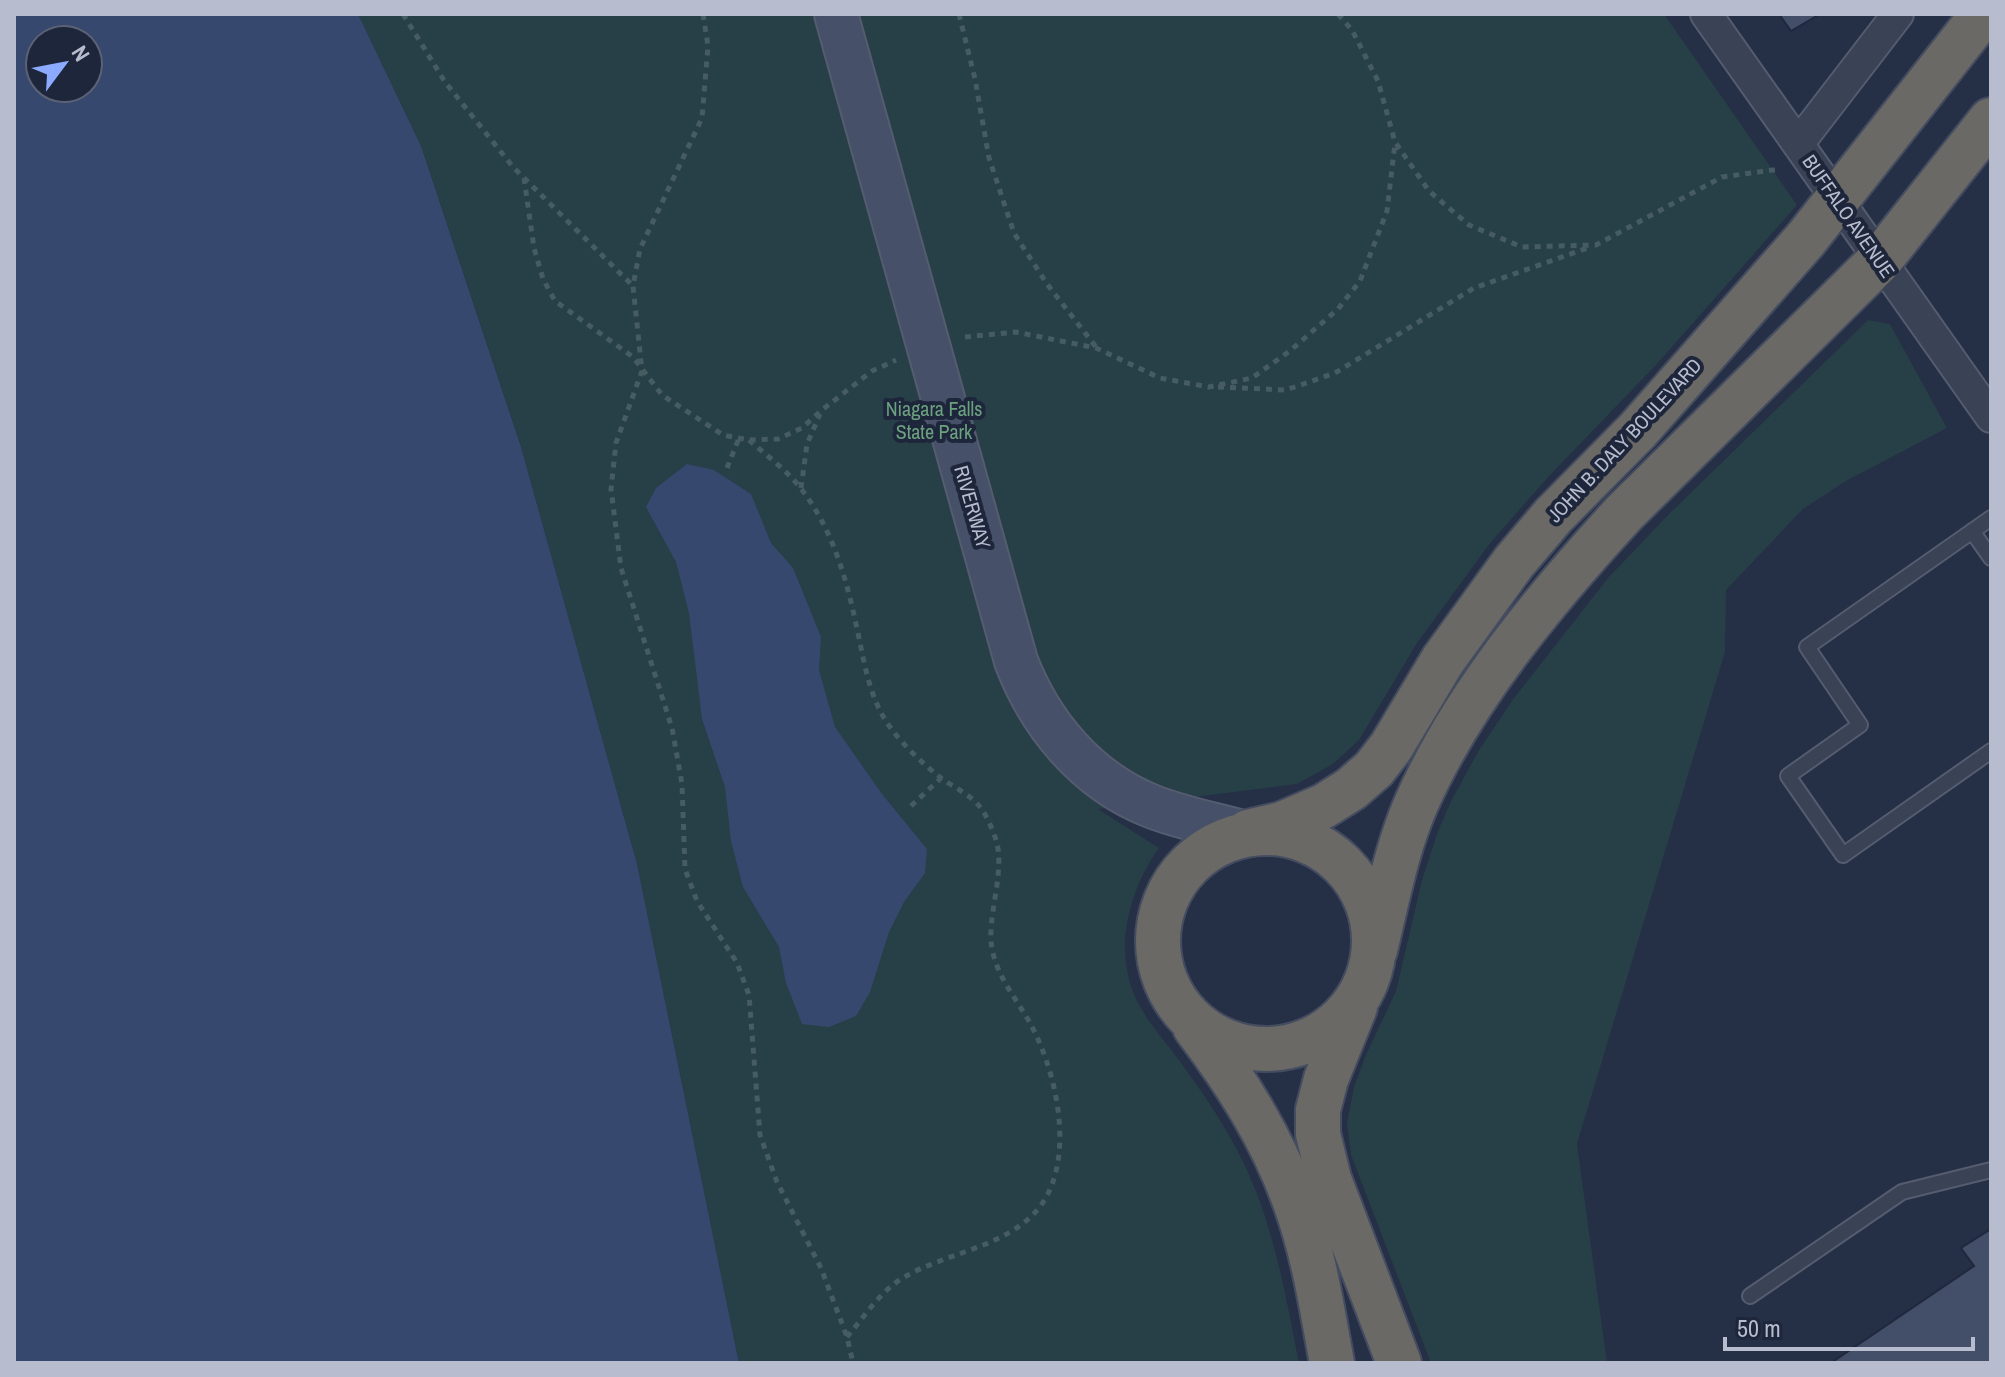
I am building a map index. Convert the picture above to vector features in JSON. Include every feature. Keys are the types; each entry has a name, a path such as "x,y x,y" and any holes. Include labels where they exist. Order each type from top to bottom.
{"highway":[{"name":"JOHN B. DALY BOULEVARD","path":"1247,832 1282,824 1324,806 1374,769 1391,747 1443,660 1514,562 1553,516 1638,430 1838,200 1983,14"},
{"path":"1191,1021 1227,1041 1249,1045 1285,1045 1312,1039 1337,1024 1356,1004 1369,970 1393,873 1416,805 1473,700 1564,580 1613,525 1880,260 1991,120"},
{"path":"1332,1363 1311,1255 1286,1178 1264,1129 1237,1083 1169,991 1160,960 1159,928 1176,881 1195,859 1221,841 1247,832 1273,832 1299,839 1323,852 1345,870 1369,907 1375,935 1369,970 1326,1079 1318,1110 1318,1134 1329,1179 1399,1363"}],"main road":[{"name":"RIVERWAY","path":"836,14 1016,661 1034,704 1057,737 1086,765 1117,788 1158,808 1247,832"}],"street":[{"name":"BUFFALO AVENUE","path":"1706,14 1792,157 1838,200 1991,417"},
{"path":"1792,157 1898,14"}],"lane":[{"path":"1991,518 1807,647 1860,725 1788,776 1843,855 1991,751"},
{"path":"1972,531 1991,558"},
{"path":"1750,1296 1902,1192 1991,1170"}],"path":[{"path":"403,14 445,82 524,178 633,286"},
{"path":"703,14 708,46 702,118 640,249 633,286 642,371 616,443 611,489 621,568 672,728 682,784 685,869 697,901 737,963 749,995 760,1135 777,1182 821,1268 847,1337 853,1363"},
{"path":"959,14 975,79 989,158 1014,233 1047,284 1096,348"},
{"path":"1338,14 1352,30 1378,81 1395,142 1429,191 1469,225 1522,247 1596,245"},
{"path":"1209,387 1252,378 1291,350 1338,309 1360,281 1387,211 1395,142"},
{"path":"957,339 1016,332 1096,348 1160,378 1209,387 1286,390 1335,373 1474,288 1596,245 1722,177 1792,157"},
{"path":"524,178 534,248 543,279 555,301 624,349 662,395 723,435 749,440 778,439 802,428 872,371 898,359"},
{"path":"801,488 807,444 822,410"},
{"path":"727,468 739,438"},
{"path":"749,440 801,488 825,525 848,586 873,698 890,728 941,778 980,806 997,842 997,889 991,945 1000,976 1031,1025 1048,1066 1060,1118 1057,1163 1051,1188 1031,1217 992,1241 925,1266 896,1282 847,1337"},
{"path":"911,806 941,778"}],"green space":[{"name":"Niagara Falls State Park","path":"358,14 1664,14 1797,205 1657,364 1551,474 1491,542 1417,643 1359,740 1333,764 1297,784 1098,809 1159,848 1138,885 1131,905 1125,947 1132,988 1146,1016 1218,1117 1247,1170 1272,1241 1299,1363 739,1363 637,864 521,447 421,146"},
{"path":"1868,320 1890,324 1947,428 1846,481 1803,509 1726,590 1725,652 1577,1144 1607,1363 1431,1363 1351,1155 1347,1123 1354,1087 1365,1057 1396,991 1422,880 1438,831 1479,750 1514,698 1608,578 1668,515"}],"water":[{"path":"14,14 358,14 421,146 521,447 637,864 739,1363 14,1363"},
{"path":"687,464 714,470 751,494 771,543 793,568 821,637 819,670 835,727 882,794 927,849 925,873 904,902 889,932 870,992 856,1016 829,1027 802,1024 786,983 779,947 743,887 731,841 725,787 702,719 689,613 676,562 646,507 656,488"}],"building":[{"path":"1779,14 1820,14 1791,31"},
{"path":"1991,1229 1991,1363 1831,1363 1974,1266 1961,1248"}]}
